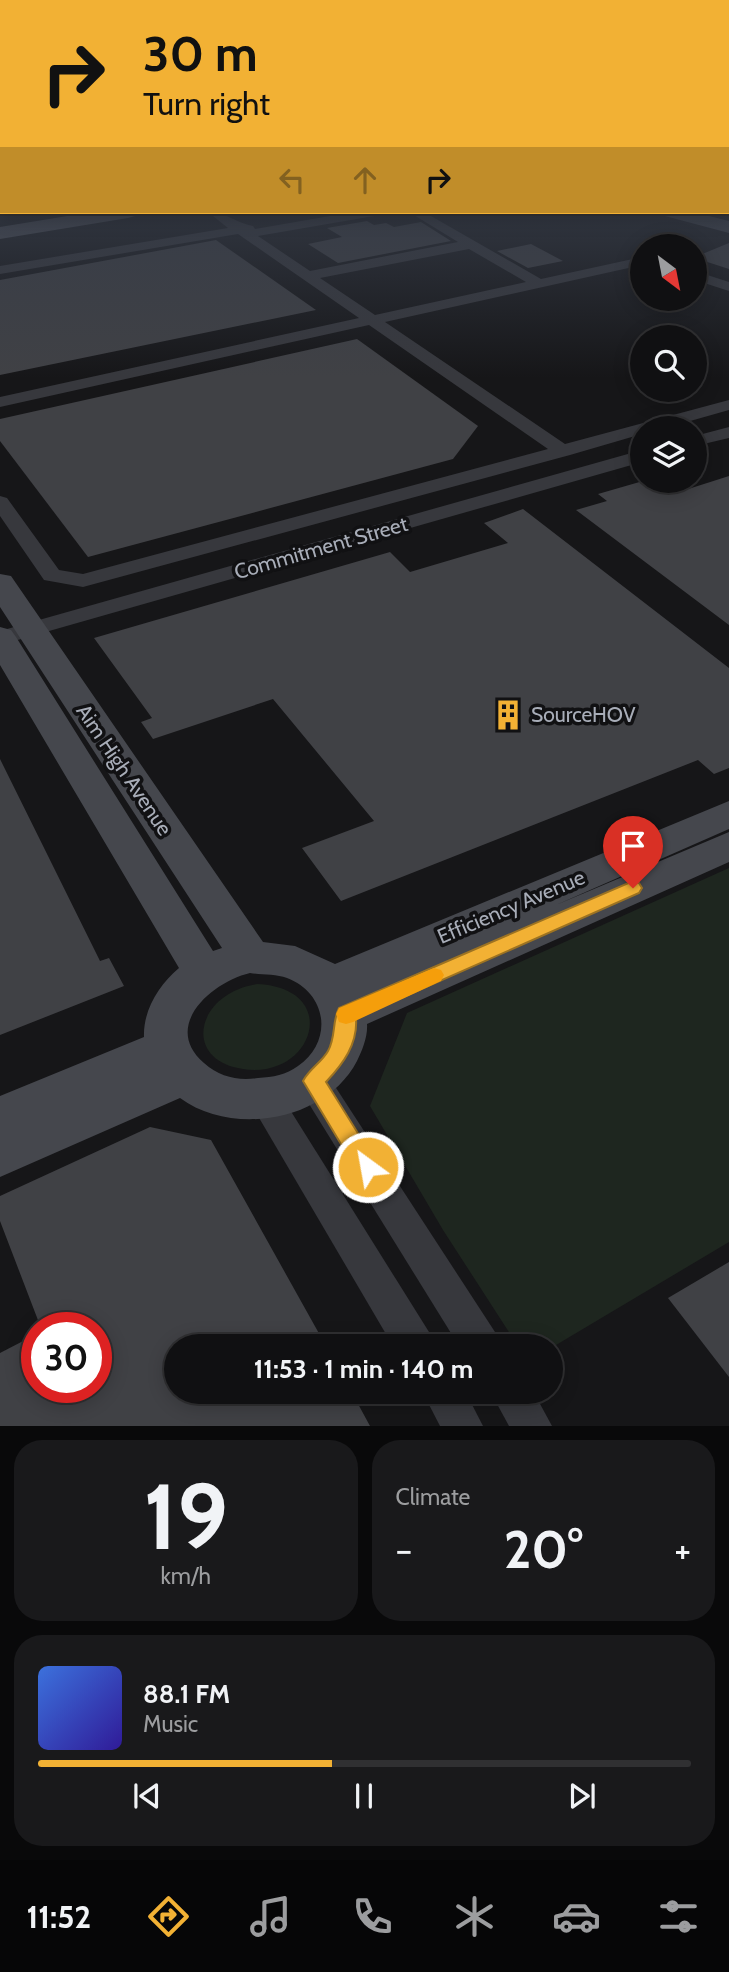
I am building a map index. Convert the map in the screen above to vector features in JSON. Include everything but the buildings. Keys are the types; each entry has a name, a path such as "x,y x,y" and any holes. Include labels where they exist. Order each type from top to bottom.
{"street":[{"path":"0,270 164,245"},
{"path":"271,245 379,320 573,448"},
{"path":"314,275 468,245"},
{"path":"472,245 540,284"},
{"path":"0,402 630,266"},
{"path":"707,279 729,287"},
{"path":"0,502 51,575 83,581 729,405"},
{"path":"707,438 729,432"},
{"name":"Commitment Street","path":"8,636 630,459"},
{"name":"Aim High Avenue","path":"0,583 8,636 204,972"},
{"name":"Aim High Avenue","path":"8,636 250,957"},
{"name":"Efficiency Avenue","path":"338,999 729,814"},
{"name":"Efficiency Avenue","path":"338,999 729,846"},
{"path":"250,957 269,957 304,965 338,999 347,1028 337,1056 313,1081 283,1096 246,1100 220,1096 196,1085 175,1061 165,1031 177,998 204,972 226,962 250,957"},
{"path":"0,1118 175,1061"},
{"path":"0,1155 175,1061"},
{"path":"313,1081 473,1334"},
{"path":"265,1099 408,1334"},
{"path":"450,1404 463,1426"},
{"path":"518,1404 532,1426"}],"shaded area":[{"path":"729,868 729,1242 563,1341 563,1334 510,1334 443,1230 370,1106 407,1013"},
{"path":"258,984 285,990 301,1001 309,1016 309,1032 301,1048 287,1061 267,1069 243,1069 223,1063 210,1053 204,1041 204,1026 210,1012 221,1000 237,990"}],"slow traffic":[{"path":"346,1016 434,975"}],"place":[{"name":"SourceHOV","path":"508,715"}],"route":[{"path":"368,1167 313,1081 327,1069 344,1042 346,1014 633,888"}]}
